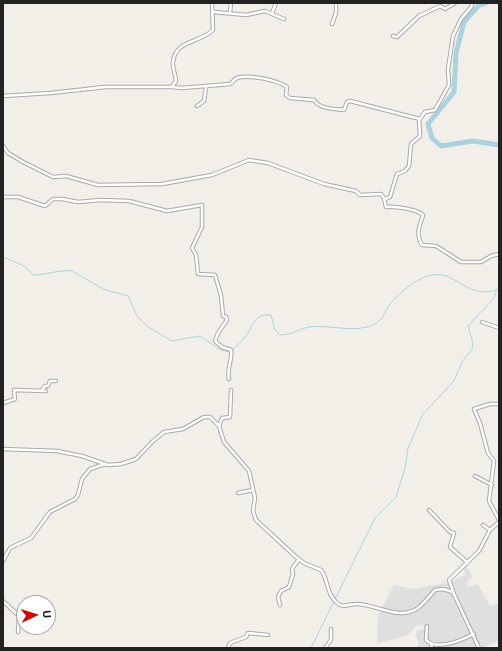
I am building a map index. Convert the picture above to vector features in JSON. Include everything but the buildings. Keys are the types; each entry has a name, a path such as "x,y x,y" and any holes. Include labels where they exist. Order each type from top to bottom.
{"street":[{"path":"172,87 176,81 173,64 175,53 183,45 192,43 213,30 214,12 212,3"},
{"path":"230,12 231,3"},
{"path":"272,13 276,3"},
{"path":"332,24 336,13 336,3"},
{"path":"393,36 397,37 422,14 440,6 445,9 455,3"},
{"path":"419,119 422,118 425,112 436,110 448,87 451,42 461,19 472,6 471,3"},
{"path":"214,12 246,14 260,11 272,13 284,19"},
{"path":"3,96 51,94 105,87 206,87 231,84 236,79 244,77 281,83 287,87 286,95 290,98 305,98 314,100 318,105 344,110 347,102 350,101 419,119"},
{"path":"197,106 204,101 206,87"},
{"path":"384,199 390,197 396,174 405,171 409,166 411,144 420,136 419,119"},
{"path":"3,146 8,153 53,177 66,176 98,185 173,182 212,175 249,160 268,163 324,184 356,191 360,194 381,194 384,199 385,207 397,206 418,211 422,214 418,230 419,240 423,246 436,246 461,262 482,262 489,257 499,254"},
{"path":"3,197 18,197 45,206 53,199 78,202 100,200 129,201 167,211 202,206 202,226 192,248 196,255 198,274 216,275 221,294 223,316 226,317 227,320 218,333 215,341 222,347 231,350 232,357 228,373 229,379"},
{"path":"482,322 499,328"},
{"path":"3,403 14,399 14,390 44,391 44,386 48,386 50,381 56,381"},
{"path":"219,426 222,418 230,417 231,390"},
{"path":"479,648 449,580 479,551 490,530 499,521 489,504 494,461 488,453 481,424 474,409 490,404 499,404"},
{"path":"3,449 63,452 93,458 105,464 117,465 136,459 162,433 183,429 206,416 212,418 219,426 224,442 249,471 255,500 253,511 256,520 299,559 321,570 327,589 342,606 358,604 389,612 403,612 416,609 437,589 446,589 453,592"},
{"path":"3,561 10,548 31,538 50,512 78,495 82,479 90,469 105,464"},
{"path":"475,476 492,485"},
{"path":"238,493 253,490"},
{"path":"429,510 450,532 454,533 450,547 467,562"},
{"path":"483,524 490,530"},
{"path":"280,605 279,596 281,591 290,587 293,574 292,569 299,559"},
{"path":"3,601 16,613"},
{"path":"427,626 426,641 431,643 448,643 474,634"},
{"path":"325,648 329,646 332,640 331,629"},
{"path":"228,648 230,643 246,637 248,633 268,635"},
{"path":"431,643 432,648"}],"shaded area":[{"path":"466,567 473,576 468,580 467,587 478,584 490,606 499,603 499,641 483,648 414,648 419,645 416,635 417,630 423,630 424,625 416,626 408,635 377,644 378,615 394,585 413,589 451,582 466,574 463,570"}],"waterway":[{"path":"486,3 479,5 464,22 456,53 454,92 428,124 432,138 441,146 473,141 499,145"},
{"path":"3,257 22,265 34,275 72,271 103,289 128,296 137,316 148,327 172,341 200,336 219,349 229,352 244,338 255,321 261,316 265,315 271,315 275,330 280,335 317,326 356,328 373,325 381,319 391,302 400,293 411,284 428,276 446,276 478,291 487,292 499,289"},
{"path":"311,648 375,518 396,497 405,468 408,448 423,414 454,381 462,362 472,349 473,344 468,326 494,298 496,291"}]}
